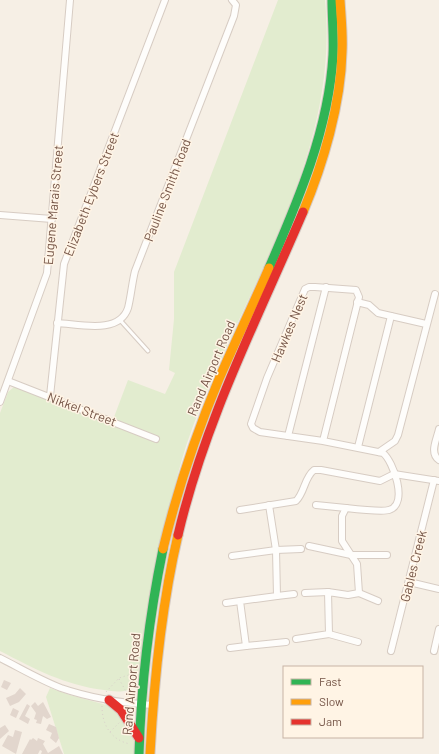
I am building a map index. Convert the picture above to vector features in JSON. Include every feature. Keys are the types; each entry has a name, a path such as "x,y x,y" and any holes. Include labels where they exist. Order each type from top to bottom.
{"main road":[{"name":"Rand Airport Road","path":"139,745 144,672 155,587 173,510 188,461 222,372 287,224 321,127 328,100 333,53 332,0"},
{"name":"Rand Airport Road","path":"150,754 158,648 170,574 197,467 220,402 307,199 334,118 342,51 340,0"},
{"path":"105,699 125,716 139,745"}],"street":[{"name":"Eugene Marais Street","path":"0,402 45,278 52,219 70,0"},
{"name":"Elizabeth Eybers Street","path":"50,396 62,274 66,256 165,0"},
{"name":"Pauline Smith Road","path":"120,320 128,307 136,270 233,21 236,8 232,0"},
{"path":"0,215 52,219"},
{"name":"Hawkes Nest","path":"357,302 359,293 356,290 326,287 309,287 305,290 251,424 256,430 358,447 379,452"},
{"path":"288,436 326,287"},
{"path":"316,505 389,510 395,506 400,491 388,457 379,452 395,441 398,435 435,294"},
{"path":"323,441 357,302 368,305 378,313 426,324"},
{"path":"358,447 391,316"},
{"path":"57,323 104,326 114,324 120,320"},
{"name":"Nikkel Street","path":"8,381 156,438"},
{"path":"439,429 434,451 439,460"},
{"path":"240,510 296,501 302,495 309,475 314,470 380,481 394,474 437,481"},
{"name":"Gables Creek","path":"391,651 437,481"},
{"path":"269,505 276,550 278,596"},
{"path":"346,508 342,516 342,541 356,564 359,593"},
{"path":"309,546 351,555 387,555"},
{"path":"232,556 276,550 301,549"},
{"path":"409,582 439,589"},
{"path":"328,592 329,634"},
{"path":"305,593 328,592 348,595 359,593 378,601"},
{"path":"226,603 294,594"},
{"path":"240,601 246,646"},
{"path":"434,651 439,629"},
{"path":"296,639 329,634 358,642"},
{"path":"230,648 286,642"},
{"path":"0,658 49,683 76,693 105,699 153,705"}],"lane":[{"path":"120,320 148,350"}],"path":[{"path":"139,745 120,741 110,732 102,715 105,699 110,686 119,678 144,672"},
{"path":"119,678 129,696"},
{"path":"124,697 135,692"},
{"path":"110,732 125,716"}],"green space":[{"path":"278,0 325,0 326,60 317,117 301,174 280,229 207,391 186,446 168,518 136,686 125,691 108,691 89,688 50,675 0,651 0,413 8,392 14,387 111,425 128,380 165,394 175,373 169,370 174,319 174,272"},
{"path":"50,688 110,706 118,712 135,739 135,754 64,754 46,697"}],"building":[{"path":"4,680 11,683 7,690 1,687"},
{"path":"20,688 26,694 19,702 10,706 6,698 15,694"},
{"path":"35,702 38,706 43,702 51,717 47,719 43,716 41,724 36,723 37,720 34,719 36,713 31,706"},
{"path":"27,704 30,706 25,716 30,719 28,724 19,719"},
{"path":"13,708 19,711 16,718 10,715"},
{"path":"49,724 56,727 59,738 56,743 50,738 52,733 46,730"},
{"path":"5,725 9,731 0,739 0,728"},
{"path":"15,730 22,732 16,754 2,746 8,735 13,737"},
{"path":"33,738 37,741 38,738 45,741 43,744 48,753 59,746 63,754 41,754 42,751 40,750 38,754 22,754 30,739 31,740"}],"traffic: fast":[{"path":"269,268 301,191 319,137 330,83 333,55 332,0"},
{"path":"139,754 146,651 163,549"}],"traffic: slow":[{"path":"303,212 330,134 338,92 341,72 342,46 340,0"},
{"path":"163,549 181,484 203,421 219,379 269,268"},
{"path":"150,754 159,644 167,589 178,535"}],"traffic: jam":[{"path":"178,535 202,451 217,411 250,331 303,212"},
{"path":"109,700 121,710 139,738"}]}
